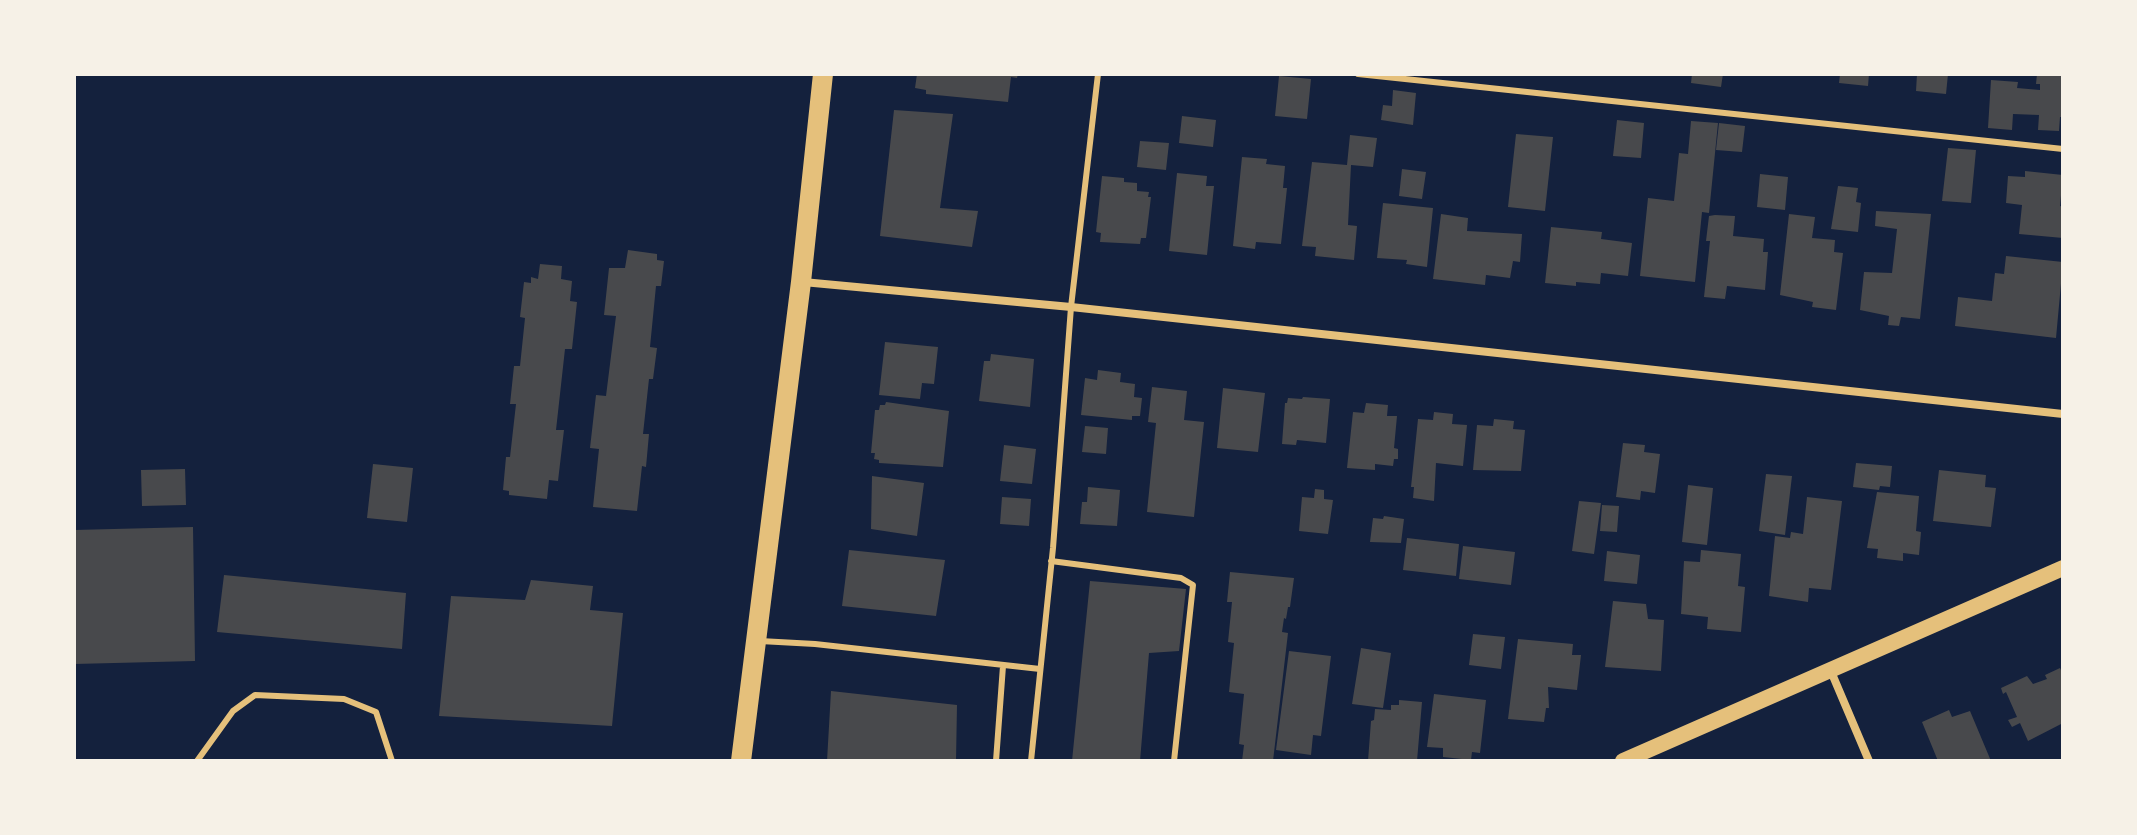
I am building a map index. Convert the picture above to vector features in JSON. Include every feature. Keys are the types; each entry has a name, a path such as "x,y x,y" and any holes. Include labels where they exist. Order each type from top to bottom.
{"main road":[{"path":"741,761 801,282 823,74"},
{"path":"1623,761 2063,568"}],"street":[{"path":"801,282 1071,307 2063,414"},
{"path":"1830,668 1869,761"}],"lane":[{"path":"1031,761 1071,307 1098,74"},
{"path":"1358,74 2063,149"},
{"path":"1051,561 1181,578 1193,585 1174,761"},
{"path":"756,641 815,644 1040,669"},
{"path":"996,761 1003,666"},
{"path":"197,761 233,711 255,695 344,699 376,712 392,761"}],"building":[{"path":"917,74 1018,74 1017,78 1011,77 1008,102 926,94 926,90 915,88"},
{"path":"1692,74 1723,74 1721,87 1691,83"},
{"path":"1840,74 1869,74 1868,86 1839,83"},
{"path":"1917,74 1948,74 1946,94 1916,91"},
{"path":"2037,74 2063,74 2063,117 2060,117 2059,131 2038,130 2039,115 2013,114 2012,130 1988,128 1991,80 2018,82 2017,88 2040,90 2040,84 2036,84"},
{"path":"1279,76 1311,79 1307,119 1275,116"},
{"path":"1393,90 1416,93 1413,125 1381,120 1383,105 1392,106"},
{"path":"894,110 953,114 940,208 978,211 972,247 880,236"},
{"path":"1182,116 1216,120 1213,147 1179,143"},
{"path":"1617,120 1644,123 1641,158 1613,156"},
{"path":"1691,121 1718,123 1709,213 1702,212 1695,282 1640,276 1648,198 1674,201 1679,153 1688,154"},
{"path":"1719,123 1745,126 1742,152 1716,150"},
{"path":"1516,134 1553,137 1545,211 1508,207"},
{"path":"1350,135 1377,138 1373,167 1351,165 1348,225 1357,226 1354,260 1315,256 1316,247 1302,246 1312,162 1347,165"},
{"path":"1140,141 1169,143 1166,170 1137,167"},
{"path":"1948,148 1976,150 1971,203 1942,201"},
{"path":"1242,157 1267,159 1266,164 1285,166 1283,188 1287,188 1281,244 1256,242 1255,249 1233,246"},
{"path":"1402,169 1426,172 1422,199 1399,196"},
{"path":"2025,171 2063,175 2060,206 2063,207 2063,238 2019,234 2022,205 2006,203 2008,176 2025,177"},
{"path":"1177,173 1207,176 1206,186 1214,186 1207,255 1169,251"},
{"path":"1760,174 1788,177 1785,210 1757,207"},
{"path":"1102,176 1124,178 1124,182 1137,183 1137,191 1149,192 1146,238 1141,238 1140,244 1100,242 1101,233 1096,232"},
{"path":"1838,186 1858,188 1856,202 1861,203 1858,232 1831,229"},
{"path":"1383,203 1433,208 1427,267 1406,264 1407,260 1377,258"},
{"path":"1876,211 1931,214 1920,319 1901,317 1899,326 1888,325 1889,316 1860,310 1864,272 1892,273 1897,229 1875,226"},
{"path":"1441,214 1468,218 1467,231 1522,234 1520,262 1513,261 1510,278 1486,275 1485,285 1433,279"},
{"path":"1789,214 1815,217 1812,238 1835,240 1834,252 1843,253 1836,310 1812,307 1813,302 1780,295"},
{"path":"1709,216 1735,216 1733,236 1764,239 1763,252 1768,252 1765,290 1727,286 1725,299 1704,297 1710,241 1706,241"},
{"path":"1551,227 1602,232 1601,239 1632,243 1628,276 1601,273 1600,284 1576,282 1576,286 1545,283"},
{"path":"628,250 657,254 657,260 664,261 661,286 656,286 650,347 657,348 653,379 649,379 643,434 649,434 646,467 642,466 637,511 593,507 599,449 590,448 596,395 606,396 616,316 604,315 609,268 625,268"},
{"path":"2006,256 2063,262 2056,338 1955,326 1958,297 1992,301 1995,273 2004,274"},
{"path":"540,264 562,266 561,279 572,281 570,301 577,302 572,349 565,349 556,430 564,430 558,481 549,480 547,499 509,495 509,491 503,490 516,404 510,404 514,366 520,366 525,318 520,317 524,282 531,283 531,277 538,279"},
{"path":"885,342 938,347 934,384 922,383 920,399 879,395"},
{"path":"991,354 1034,359 1030,407 979,401 984,361 990,361"},
{"path":"1098,370 1121,373 1120,382 1135,384 1134,397 1142,398 1140,416 1132,416 1132,420 1081,415 1085,378 1097,380"},
{"path":"1152,387 1187,391 1184,420 1204,422 1194,517 1147,512 1156,423 1148,422"},
{"path":"1223,388 1265,393 1258,452 1217,448"},
{"path":"1288,398 1330,399 1326,443 1297,440 1296,445 1282,444 1285,403"},
{"path":"886,402 949,411 943,467 879,463 874,459 875,453 871,453 875,410"},
{"path":"1366,403 1388,405 1387,416 1397,416 1394,448 1398,449 1398,459 1394,459 1393,466 1375,464 1375,470 1347,468 1353,412 1364,413"},
{"path":"1434,412 1453,414 1452,424 1467,425 1463,466 1436,463 1434,501 1413,498 1414,487 1411,487 1418,419 1433,420"},
{"path":"1494,419 1514,421 1513,429 1525,430 1521,471 1473,470 1477,425 1493,426"},
{"path":"1085,426 1108,428 1106,454 1082,452"},
{"path":"1623,443 1645,445 1644,452 1660,454 1655,493 1641,491 1640,500 1616,497"},
{"path":"1004,445 1036,449 1032,484 1000,481"},
{"path":"1856,463 1892,466 1890,487 1880,486 1879,490 1853,487"},
{"path":"373,464 413,468 407,522 367,518"},
{"path":"185,469 186,505 142,506 141,470"},
{"path":"1939,470 1986,475 1985,487 1996,488 1991,527 1933,521"},
{"path":"1766,474 1792,476 1785,535 1759,531"},
{"path":"872,476 924,483 917,536 871,529"},
{"path":"1688,485 1713,488 1707,545 1682,542"},
{"path":"1088,487 1120,490 1117,526 1080,524 1082,502 1087,502"},
{"path":"1315,489 1324,490 1324,499 1333,500 1328,534 1299,531 1302,497 1314,498"},
{"path":"1877,492 1919,496 1916,531 1921,532 1919,555 1903,553 1903,561 1877,558 1878,549 1867,548"},
{"path":"1002,497 1031,499 1029,526 1000,524"},
{"path":"1807,497 1842,501 1831,590 1809,588 1808,602 1769,596 1775,536 1790,538 1791,532 1803,534"},
{"path":"1579,501 1601,503 1594,554 1572,551"},
{"path":"1602,505 1619,506 1617,532 1600,531"},
{"path":"1384,516 1404,519 1401,543 1370,542 1373,518 1383,519"},
{"path":"193,527 195,661 74,664 74,530"},
{"path":"1407,538 1459,544 1456,576 1403,570"},
{"path":"1463,546 1515,552 1511,585 1459,579"},
{"path":"849,550 945,560 936,616 842,606"},
{"path":"1701,550 1741,554 1738,586 1745,587 1741,632 1707,629 1708,617 1681,614 1684,561 1700,562"},
{"path":"1607,551 1640,555 1637,584 1604,581"},
{"path":"1230,572 1294,578 1282,632 1288,633 1273,761 1242,761 1244,745 1239,744 1244,694 1229,692 1234,643 1228,642 1232,602 1227,602"},
{"path":"224,575 406,593 402,649 217,632"},
{"path":"531,580 593,586 590,610 623,613 612,726 439,716 451,596 525,600"},
{"path":"1090,581 1186,589 1179,651 1149,653 1140,761 1072,761"},
{"path":"1613,601 1646,604 1648,619 1664,620 1661,671 1605,667"},
{"path":"1473,634 1505,637 1501,669 1469,665"},
{"path":"1518,639 1573,644 1572,655 1581,655 1577,690 1548,687 1549,708 1546,708 1544,722 1508,719"},
{"path":"1361,648 1391,653 1383,708 1352,704"},
{"path":"1289,651 1331,656 1321,736 1313,735 1311,755 1276,750"},
{"path":"2060,668 2063,675 2063,723 2028,741 2020,723 2012,727 2008,720 2017,717 2006,692 2003,694 2001,688 2027,676 2033,684 2047,679 2045,675"},
{"path":"831,691 957,705 956,761 827,761"},
{"path":"1434,694 1486,700 1480,753 1472,752 1471,760 1443,757 1443,748 1427,747"},
{"path":"1399,700 1422,702 1417,761 1368,761 1375,709 1391,710 1391,705 1399,705"},
{"path":"1949,710 1952,717 1970,711 1991,761 1938,761 1922,722"}]}
